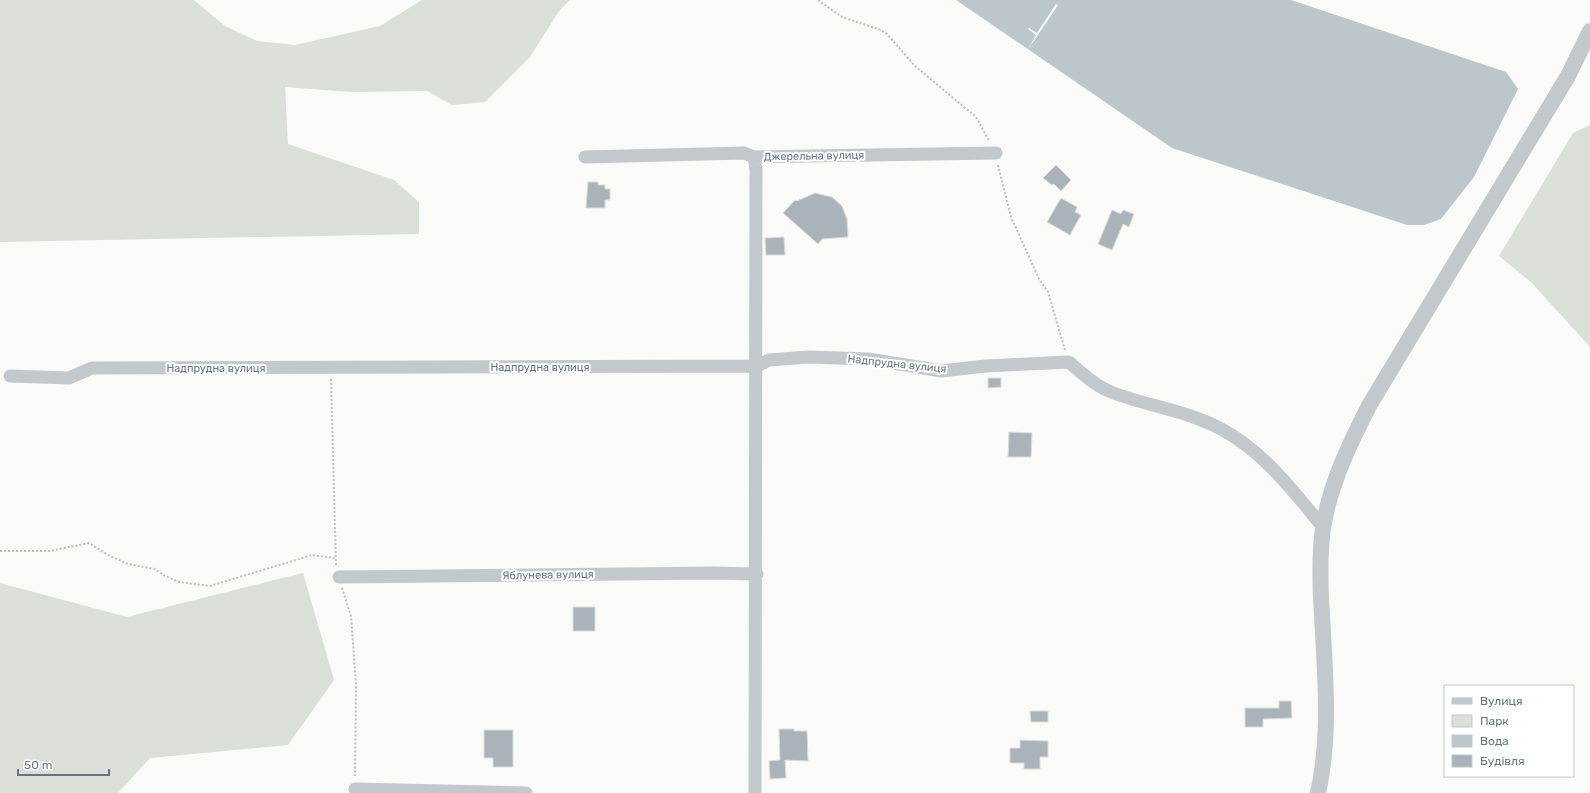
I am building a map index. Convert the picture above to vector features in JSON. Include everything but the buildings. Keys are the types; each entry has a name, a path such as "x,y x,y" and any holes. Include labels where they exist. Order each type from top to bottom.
{"street":[{"path":"1318,793 1321,778 1326,704 1320,558 1323,527 1333,486 1346,453 1370,404 1568,76 1590,32"},
{"name":"Джерельна вулиця","path":"585,157 744,153 754,157 996,153"},
{"path":"754,157 756,170 757,366 755,793"},
{"name":"Надпрудна вулиця","path":"10,376 69,378 92,368 757,366 769,360 809,357 868,359 942,370 985,366 1069,362 1092,382 1109,392 1205,421 1241,441 1274,468 1323,527"},
{"name":"Яблунева вулиця","path":"339,577 713,573 757,574"},
{"path":"354,789 526,793"}],"path":[{"path":"0,551 50,550 89,543 128,564 155,570 180,582 210,586 312,555 334,558"}],"green space":[{"path":"0,0 194,0 225,26 257,41 295,45 380,26 422,0 570,0 559,11 530,57 485,102 452,105 427,91 351,92 285,87 288,144 394,180 419,202 419,234 0,242"},
{"path":"1590,125 1590,347 1532,283 1499,256 1573,133"},
{"path":"303,573 334,680 288,745 150,758 118,793 0,793 0,583 127,617"}],"water":[{"path":"956,0 1291,0 1506,72 1518,89 1474,177 1441,219 1424,225 1407,225 1172,148"}],"pier":[{"path":"1056,4 1058,5 1027,51 1036,35 1028,29 1029,28 1037,33"}]}
